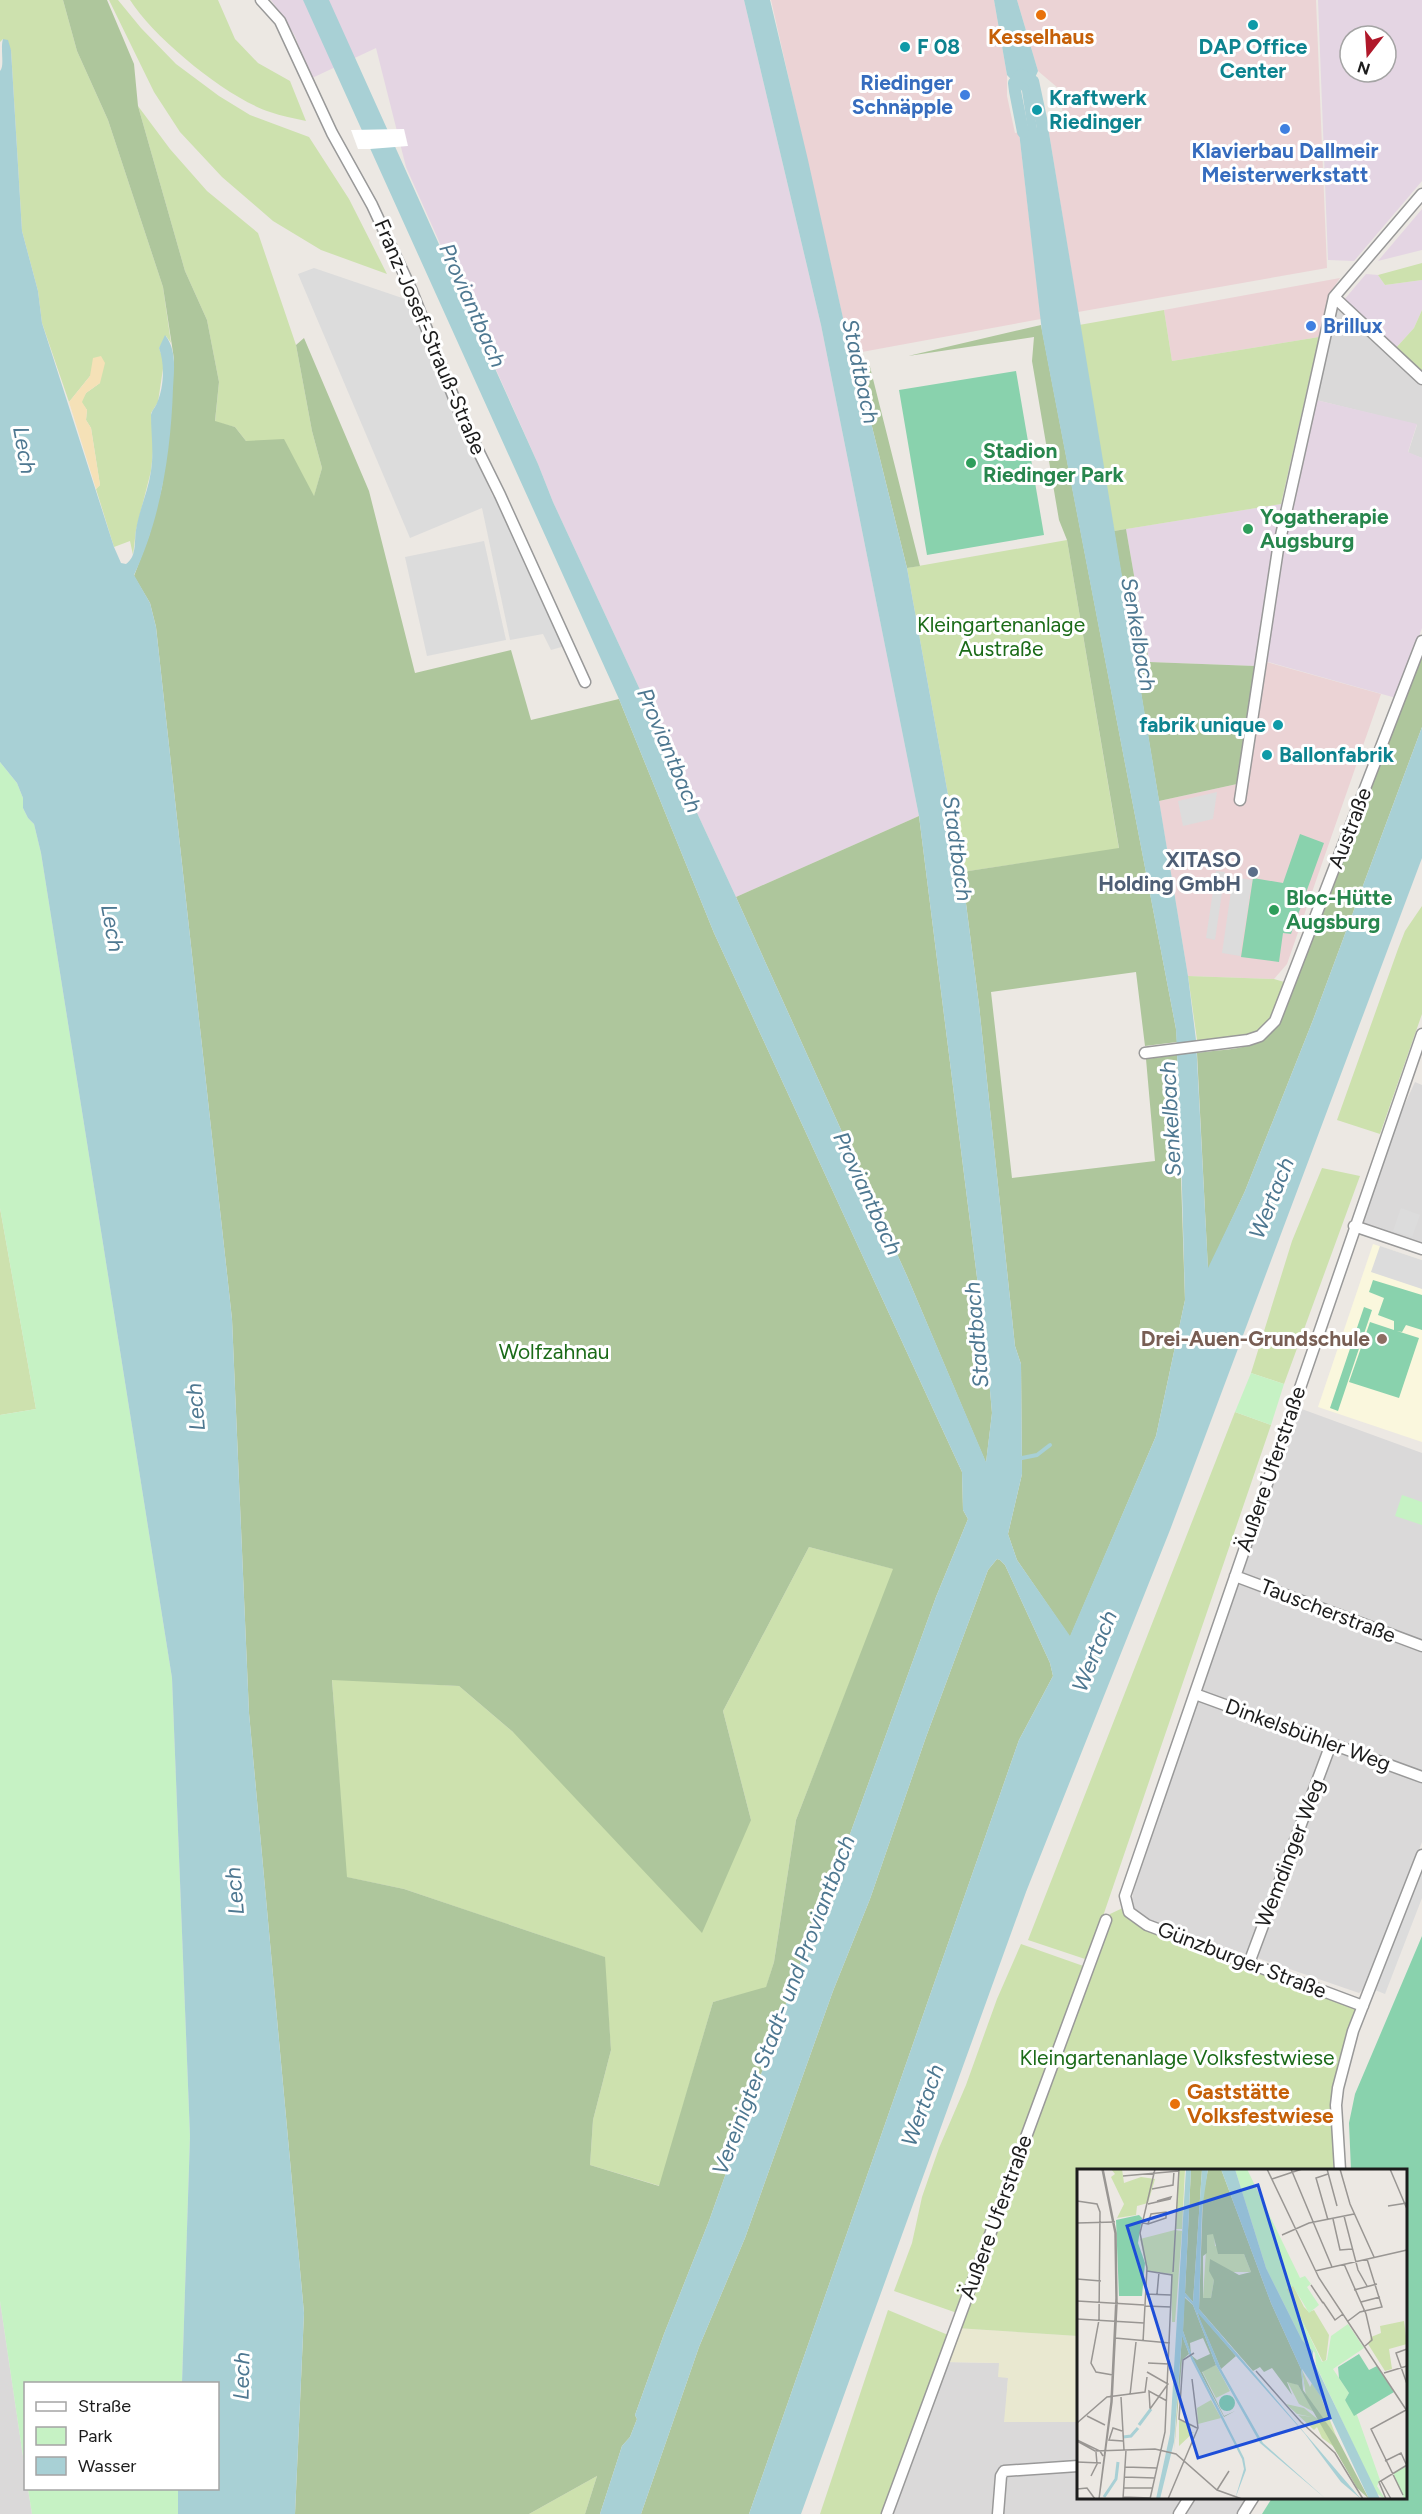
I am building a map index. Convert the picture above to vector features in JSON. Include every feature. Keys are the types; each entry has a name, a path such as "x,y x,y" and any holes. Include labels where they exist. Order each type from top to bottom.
{"street":[{"name":"Franz-Josef-Strauß-Straße","path":"261,0 280,21 336,141 372,205 411,289 461,416 585,682"},
{"path":"1240,800 1278,549 1334,297 1422,194"},
{"path":"1334,297 1422,380"},
{"name":"Austraße","path":"1145,1053 1248,1040 1260,1036 1278,1015 1422,641"},
{"name":"Äußere Uferstraße","path":"1127,1906 1125,1896 1128,1885 1422,1034"},
{"path":"1354,1226 1422,1249"},
{"name":"Tauscherstraße","path":"1235,1576 1422,1646"},
{"name":"Dinkelsbühler Weg","path":"1194,1694 1422,1777"},
{"name":"Wemdinger Weg","path":"1248,1963 1331,1744"},
{"path":"1340,2169 1336,2105 1338,2088 1363,2006 1422,1855"},
{"name":"Günzburger Straße","path":"1127,1906 1129,1911 1147,1925 1363,2006"},
{"name":"Äußere Uferstraße","path":"887,2514 1106,1920"},
{"path":"998,2514 1001,2476 1004,2471 1077,2466"},
{"path":"1179,2514 1188,2499"},
{"path":"1243,2514 1252,2499"}],"shaded area":[{"path":"271,0 744,0 821,325 919,816 736,897 553,502 406,167 376,48 310,79 295,36"},
{"path":"771,0 994,0 1007,75 1007,96 1015,133 1019,132 1041,319 851,354"},
{"path":"1017,0 1316,0 1327,268 1078,312 1048,127 1065,123 1058,88 1038,71"},
{"path":"1318,0 1422,0 1422,181 1354,261 1328,260"},
{"path":"1422,209 1422,250 1378,261"},
{"path":"314,268 408,300 493,497 500,495 565,646 551,650 543,634 510,640 482,508 410,538 298,274"},
{"path":"1366,274 1378,275 1385,285 1422,280 1422,310 1414,328 1395,349 1343,301"},
{"path":"1340,278 1328,296 1319,337 1172,361 1164,310"},
{"path":"1336,307 1422,386 1422,458 1408,453 1417,425 1316,400"},
{"path":"1316,400 1417,424 1408,452 1422,458 1422,628 1396,698 1265,661 1282,551"},
{"path":"1281,504 1255,666 1149,662 1126,529"},
{"path":"484,541 506,640 427,656 405,557"},
{"path":"1256,659 1381,694 1287,964 1274,979 1188,976 1159,801 1237,784"},
{"path":"1217,792 1213,819 1183,826 1178,801"},
{"path":"1216,871 1225,872 1215,940 1206,938"},
{"path":"1233,877 1252,880 1240,956 1222,953"},
{"path":"1415,1082 1422,1085 1422,1249 1354,1226 1371,1178"},
{"path":"1401,1208 1420,1215 1412,1237 1393,1231"},
{"name":"Drei-Auen-Grundschule","path":"1373,1244 1422,1260 1422,1442 1318,1407"},
{"path":"1380,1246 1422,1260 1422,1289 1371,1272"},
{"path":"1299,1408 1422,1453 1422,1842 1367,1986 1359,1993 1147,1920 1135,1913 1131,1905 1134,1888"},
{"path":"1422,1865 1422,1898 1385,1994 1375,1990"},
{"path":"0,2301 24,2463 24,2490 28,2490 32,2514 0,2514"},
{"path":"945,2362 999,2363 1008,2378 1005,2422 1077,2422 1077,2499 1252,2499 1243,2514 887,2514"}],"green space":[{"path":"0,0 63,0 77,51 108,120 163,287 171,343 166,336 159,348 164,362 158,402 151,413 154,441 151,471 136,530 133,555 130,541 114,547 96,489 100,485 91,428 86,420 87,410 81,402 86,393 100,383 90,376 69,402 42,323 38,291 22,231 11,50 3,39 0,42"},
{"name":"Wolfzahnau","path":"63,0 107,0 134,64 138,106 185,271 207,320 219,382 215,421 235,427 246,441 284,439 314,496 322,468 312,431 296,345 304,338 369,491 415,673 511,650 531,720 619,699 714,933 962,1472 963,1510 968,1519 936,1597 825,1903 803,1956 709,2221 664,2334 635,2415 637,2419 630,2437 622,2446 600,2514 585,2514 597,2476 529,2514 295,2514 304,2313 249,1713 232,1319 156,627 150,603 134,576 149,536 162,487 174,359 163,287 108,120 77,51","holes":["809,1547 893,1569 796,1820 774,1962 766,1987 713,2002 659,2186 590,2165 593,2120 611,2050 605,1957 404,1889 347,1877 332,1680 459,1686 513,1732 702,1933 751,1820 723,1711"]},
{"path":"109,0 118,0 176,64 219,96 250,115 309,137 349,199 387,274 321,250 273,221 222,177 180,132 154,92"},
{"path":"130,0 218,0 235,39 258,63 290,81 306,121 274,113 233,94 193,65 156,32"},
{"path":"138,106 170,149 207,191 258,233 296,345 312,431 322,468 314,497 302,476 246,441 235,427 215,422 219,382 207,320 185,271"},
{"path":"1422,263 1422,280 1385,285 1378,275"},
{"path":"1164,310 1172,361 1319,337 1281,504 1114,531 1079,325"},
{"path":"1422,310 1422,374 1395,349 1414,328"},
{"path":"1041,325 1177,1042 1145,1046 1136,972 991,992 1012,1178 1155,1161 1146,1059 1177,1055 1185,1300 1156,1436 1070,1637 1017,1560 1008,1534 1022,1474 1021,1364 1015,1346 979,1005 962,872 1119,848 1067,540 1059,520 1032,361 1034,337 908,356"},
{"path":"869,363 920,566 907,568 858,370"},
{"name":"Stadion Riedinger Park","path":"1016,371 1044,535 927,555 899,390"},
{"path":"1126,529 1149,662 1255,666 1237,784 1159,801 1114,531"},
{"name":"Kleingartenanlage Austraße","path":"1067,540 1119,849 962,872 907,568"},
{"path":"1422,652 1422,727 1313,1020 1245,1191 1208,1270 1197,1053 1253,1044 1272,1032 1280,1023"},
{"path":"0,762 17,783 23,798 23,808 34,824 41,853 172,1678 190,2136 182,2382 24,2382 24,2463 0,2301 0,1415 36,1409 0,1208"},
{"path":"919,816 987,1357 992,1413 986,1463 907,1276 736,897"},
{"name":"Bloc-Hütte Augsburg","path":"1300,834 1324,843 1291,934 1283,933 1279,962 1241,957 1253,878 1283,883"},
{"path":"1422,906 1422,1014 1380,1134 1337,1120 1405,931"},
{"path":"1188,976 1274,979 1291,984 1260,1036 1198,1047"},
{"path":"1322,1168 1360,1176 1284,1384 1251,1373 1292,1241"},
{"path":"0,1208 36,1409 0,1415"},
{"path":"1373,1280 1422,1295 1422,1330 1406,1325 1402,1332 1397,1331 1419,1338 1399,1398 1349,1382 1370,1322 1394,1330 1394,1321 1378,1315 1384,1298 1369,1292"},
{"path":"1364,1307 1372,1310 1338,1411 1330,1408"},
{"path":"1251,1373 1284,1384 1271,1425 1235,1412"},
{"path":"1235,1412 1271,1425 1088,1960 1028,1940"},
{"path":"1402,1495 1422,1502 1422,1525 1395,1516"},
{"path":"809,1547 894,1569 796,1820 774,1962 766,1988 713,2002 660,2186 590,2165 593,2120 611,2050 604,1957 404,1889 346,1877 332,1679 459,1686 513,1732 751,1820 723,1711"},
{"path":"997,1559 1005,1565 1050,1663 1053,1676 1019,1740 749,2514 641,2514 699,2347 745,2238 988,1570"},
{"name":"Kleingartenanlage Volksfestwiese","path":"1127,1906 1135,1917 1363,2006 1338,2088 1340,2169 1077,2169 1077,2336 956,2328 960,2314 894,2291 912,2243 922,2197 939,2148 1021,1944 1089,1968 1110,1914"},
{"path":"1422,1936 1422,2514 1262,2514 1271,2499 1407,2499 1407,2169 1351,2169 1349,2123 1355,2094"},
{"path":"888,2310 953,2337 887,2514 820,2514"},
{"path":"956,2328 1077,2336 1077,2422 1004,2422 1008,2378 998,2377 999,2363 945,2362"},
{"path":"597,2476 585,2514 529,2514"},
{"path":"28,2490 178,2490 178,2514 32,2514"}],"sand":[{"path":"101,356 105,363 100,383 86,393 82,402 87,410 86,420 91,428 100,485 96,489 69,402 90,376 93,358"}],"water":[{"path":"303,0 329,0 553,502 736,897 907,1276 986,1462 992,1413 987,1357 919,816 821,325 744,0 770,0 851,354 858,370 907,568 962,872 979,1005 1015,1346 1021,1364 1022,1474 1008,1534 1017,1560 1070,1636 1156,1436 1185,1300 1176,1029 1042,332 1019,132 1028,130 1022,91 1007,75 994,0 1017,0 1038,71 1030,89 1037,128 1048,127 1188,976 1196,1040 1208,1268 1245,1191 1313,1020 1422,727 1422,858 1170,1530 1026,1892 801,2514 749,2514 1019,1740 1053,1676 1050,1663 1005,1565 997,1559 988,1570 745,2238 699,2347 641,2514 600,2514 622,2446 630,2437 637,2419 635,2415 664,2334 709,2221 803,1956 825,1903 936,1597 968,1519 963,1510 962,1472 714,933 619,699"},
{"name":"Lech","path":"3,39 8,40 11,50 22,231 38,291 42,323 121,563 126,564 132,557 137,523 150,479 151,415 161,390 163,368 159,348 165,335 174,360 170,436 163,484 151,531 134,575 150,603 156,627 232,1319 249,1713 304,2313 295,2514 178,2514 178,2490 219,2490 219,2382 182,2382 190,2136 172,1678 41,853 34,824 23,808 23,798 17,783 0,762 0,71"}],"pier":[{"path":"404,129 408,146 370,149 358,149 351,130"}],"waterway":[{"name":"Senkelbach","path":"1023,132 1014,83 1021,75 1033,81 1043,128"},
{"path":"1022,1458 1037,1455 1050,1445"}],"place":[{"name":"Kesselhaus","path":"1041,15"},
{"name":"DAP Office Center","path":"1253,25"},
{"name":"F 08","path":"905,47"},
{"name":"Riedinger Schnäpple","path":"965,95"},
{"name":"Kraftwerk Riedinger","path":"1037,110"},
{"name":"Klavierbau Dallmeir Meisterwerkstatt","path":"1285,129"},
{"name":"Brillux","path":"1311,326"},
{"name":"Stadion Riedinger Park","path":"971,463"},
{"name":"Yogatherapie Augsburg","path":"1248,529"},
{"name":"fabrik unique","path":"1278,725"},
{"name":"Ballonfabrik","path":"1267,755"},
{"name":"XITASO Holding GmbH","path":"1253,872"},
{"name":"Bloc-Hütte Augsburg","path":"1274,910"},
{"name":"Drei-Auen-Grundschule","path":"1382,1339"},
{"name":"Gaststätte Volksfestwiese","path":"1175,2104"}],"water label":[{"name":"Proviantbach","path":"473,305"},
{"name":"Stadtbach","path":"861,371"},
{"name":"Proviantbach","path":"670,750"},
{"name":"Stadtbach","path":"958,848"},
{"name":"Proviantbach","path":"868,1193"},
{"name":"Wertach","path":"1271,1198"},
{"name":"Stadtbach","path":"976,1335"},
{"name":"Wertach","path":"1094,1651"},
{"name":"Vereinigter Stadt- und Proviantbach","path":"783,2005"},
{"name":"Wertach","path":"922,2105"}]}
